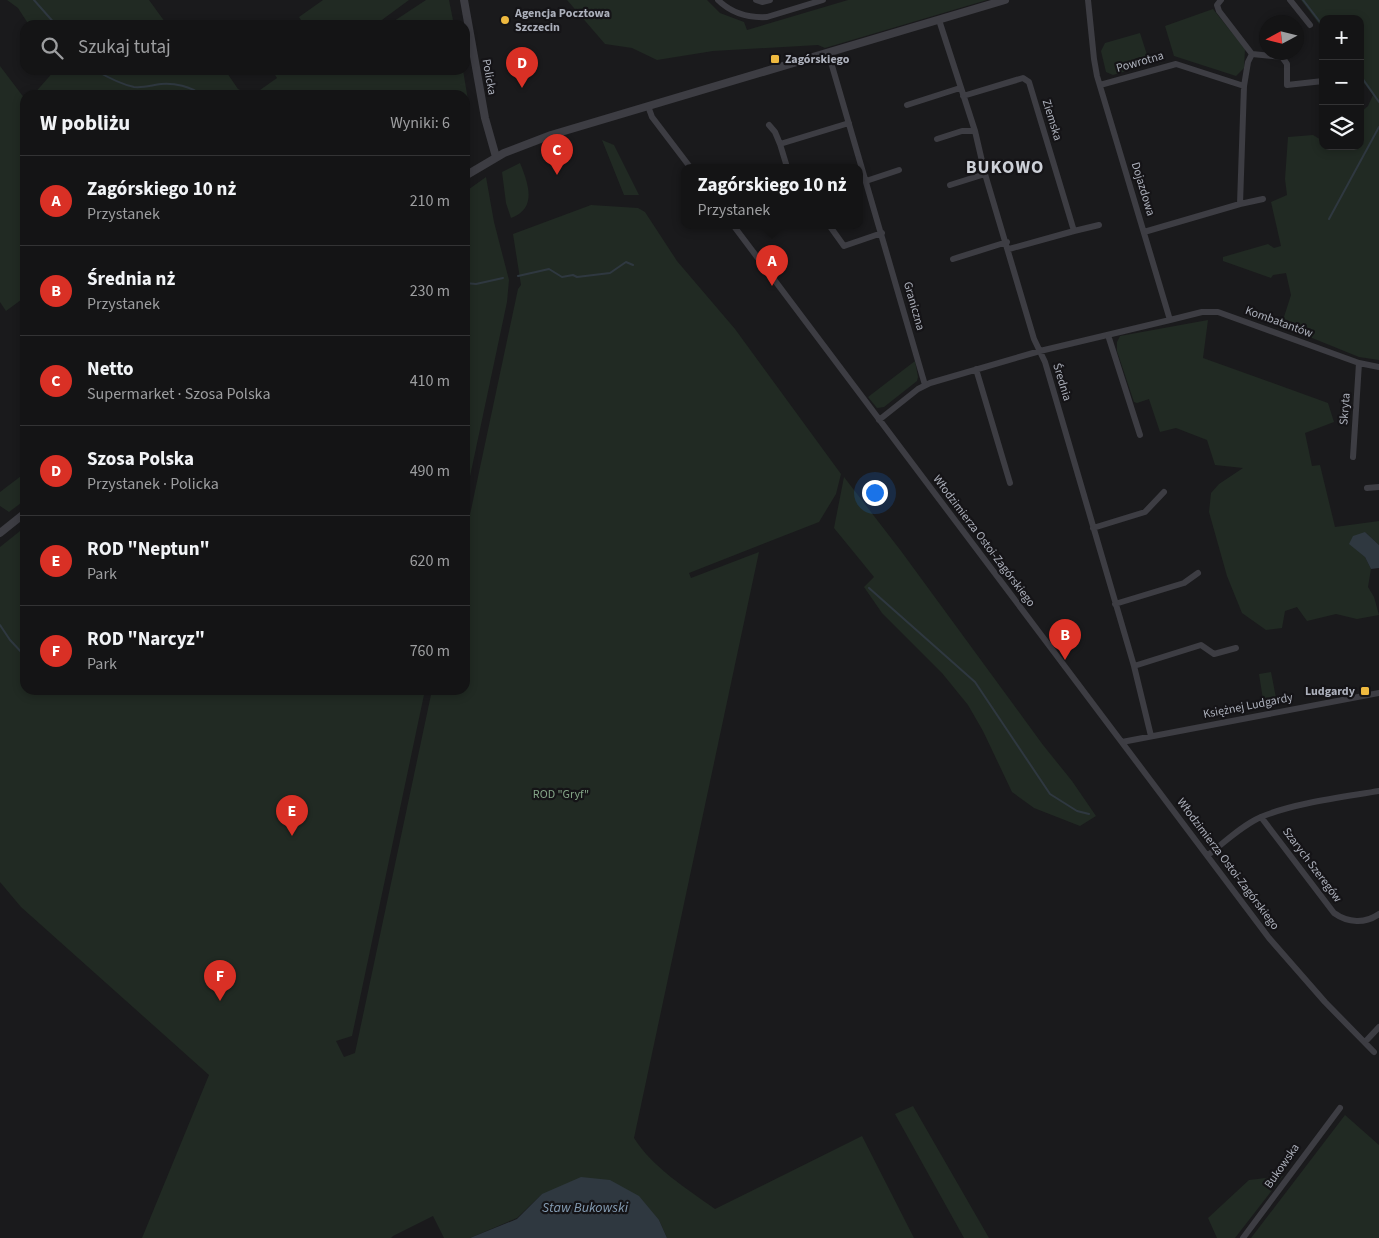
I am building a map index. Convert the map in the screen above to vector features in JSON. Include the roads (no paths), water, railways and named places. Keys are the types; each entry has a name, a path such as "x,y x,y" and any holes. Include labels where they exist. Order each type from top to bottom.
{"street":[{"name":"Policka","path":"464,0 468,20"},
{"path":"718,0 736,13 751,17 767,17 823,0"},
{"path":"756,0 762,2 770,0"},
{"path":"796,0 798,8"},
{"path":"470,173 496,157 551,135 1005,0"},
{"name":"Dojazdowa","path":"1088,0 1094,59 1100,85 1170,320"},
{"path":"1221,0 1217,5 1219,11 1252,54 1282,57 1286,64 1287,85 1319,81"},
{"path":"1290,0 1310,25"},
{"name":"Średnia","path":"939,20 975,131 985,174 1008,245 1034,339 1045,362 1134,666 1151,736"},
{"name":"Policka","path":"470,34 485,118 496,157"},
{"name":"Graniczna","path":"828,52 861,164"},
{"path":"1240,204 1244,86 1248,62 1252,54"},
{"name":"Powrotna","path":"1100,85 1176,64 1244,86"},
{"name":"Ziemska","path":"963,96 1022,78 1028,82 1074,231"},
{"path":"907,105 960,88"},
{"path":"648,106 652,117 688,164"},
{"path":"780,144 849,123"},
{"path":"769,124 775,132 786,164"},
{"path":"936,139 962,131 975,131"},
{"path":"866,181 899,170"},
{"name":"Graniczna","path":"863,171 925,385"},
{"path":"950,185 985,174"},
{"path":"1144,232 1263,199"},
{"path":"953,259 1008,245 1099,226"},
{"name":"Włodzimierza Ostoi-Zagórskiego","path":"736,229 1287,960 1374,1052"},
{"path":"832,229 844,246 882,233"},
{"name":"Kombatantów","path":"1170,320 1202,312 1218,312 1359,363 1379,367"},
{"path":"879,420 925,385 1040,352 1170,320"},
{"path":"1108,335 1140,435"},
{"name":"Skryta","path":"1353,457 1359,363"},
{"path":"976,370 1010,483"},
{"path":"1366,488 1379,487"},
{"path":"1093,528 1145,512 1164,492"},
{"path":"0,533 20,517"},
{"path":"1115,604 1184,583 1198,572"},
{"path":"1134,666 1201,645 1214,654 1236,648"},
{"name":"Księżnej Ludgardy","path":"1122,742 1379,693"},
{"path":"1208,855 1241,829 1261,817 1281,810 1321,801 1379,791"},
{"name":"Szarych Szeregów","path":"1261,817 1334,913 1343,918 1358,921 1368,920 1379,914"},
{"path":"1365,1042 1379,1027"},
{"name":"Bukowska","path":"1243,1238 1340,1108"}],"water":[{"path":"1365,532 1379,545 1379,568 1371,569 1365,557 1349,544 1353,536"},
{"name":"Staw Bukowski","path":"581,1177 610,1180 639,1196 659,1220 667,1238 470,1238 517,1219 542,1194"}],"waterway":[{"path":"34,0 52,20"},
{"path":"1303,0 1319,21"},
{"path":"104,75 134,87 171,84 194,90"},
{"path":"1364,81 1379,102"},
{"path":"1329,219 1379,127"},
{"path":"518,276 549,269 562,277 573,275 577,277 610,273 626,262 633,265"},
{"path":"470,283 476,284 503,278"},
{"path":"869,588 975,682 1050,794 1077,811 1089,814"},
{"path":"0,625 20,651"}],"place":[{"name":"Agencja Pocztowa Szczecin","path":"505,20"},
{"name":"Zagórskiego","path":"775,59"},
{"name":"Szosa Polska","path":"522,88"},
{"name":"Netto","path":"557,175"},
{"name":"Zagórskiego 10 nż","path":"772,286"},
{"name":"Średnia nż","path":"1065,660"},
{"name":"Ludgardy","path":"1365,691"},
{"name":"ROD \"Neptun\"","path":"292,836"},
{"name":"ROD \"Narcyz\"","path":"220,1001"}],"district":[{"name":"BUKOWO","path":"1005,167"}],"park label":[{"name":"ROD \"Gryf\"","path":"561,794"}]}
